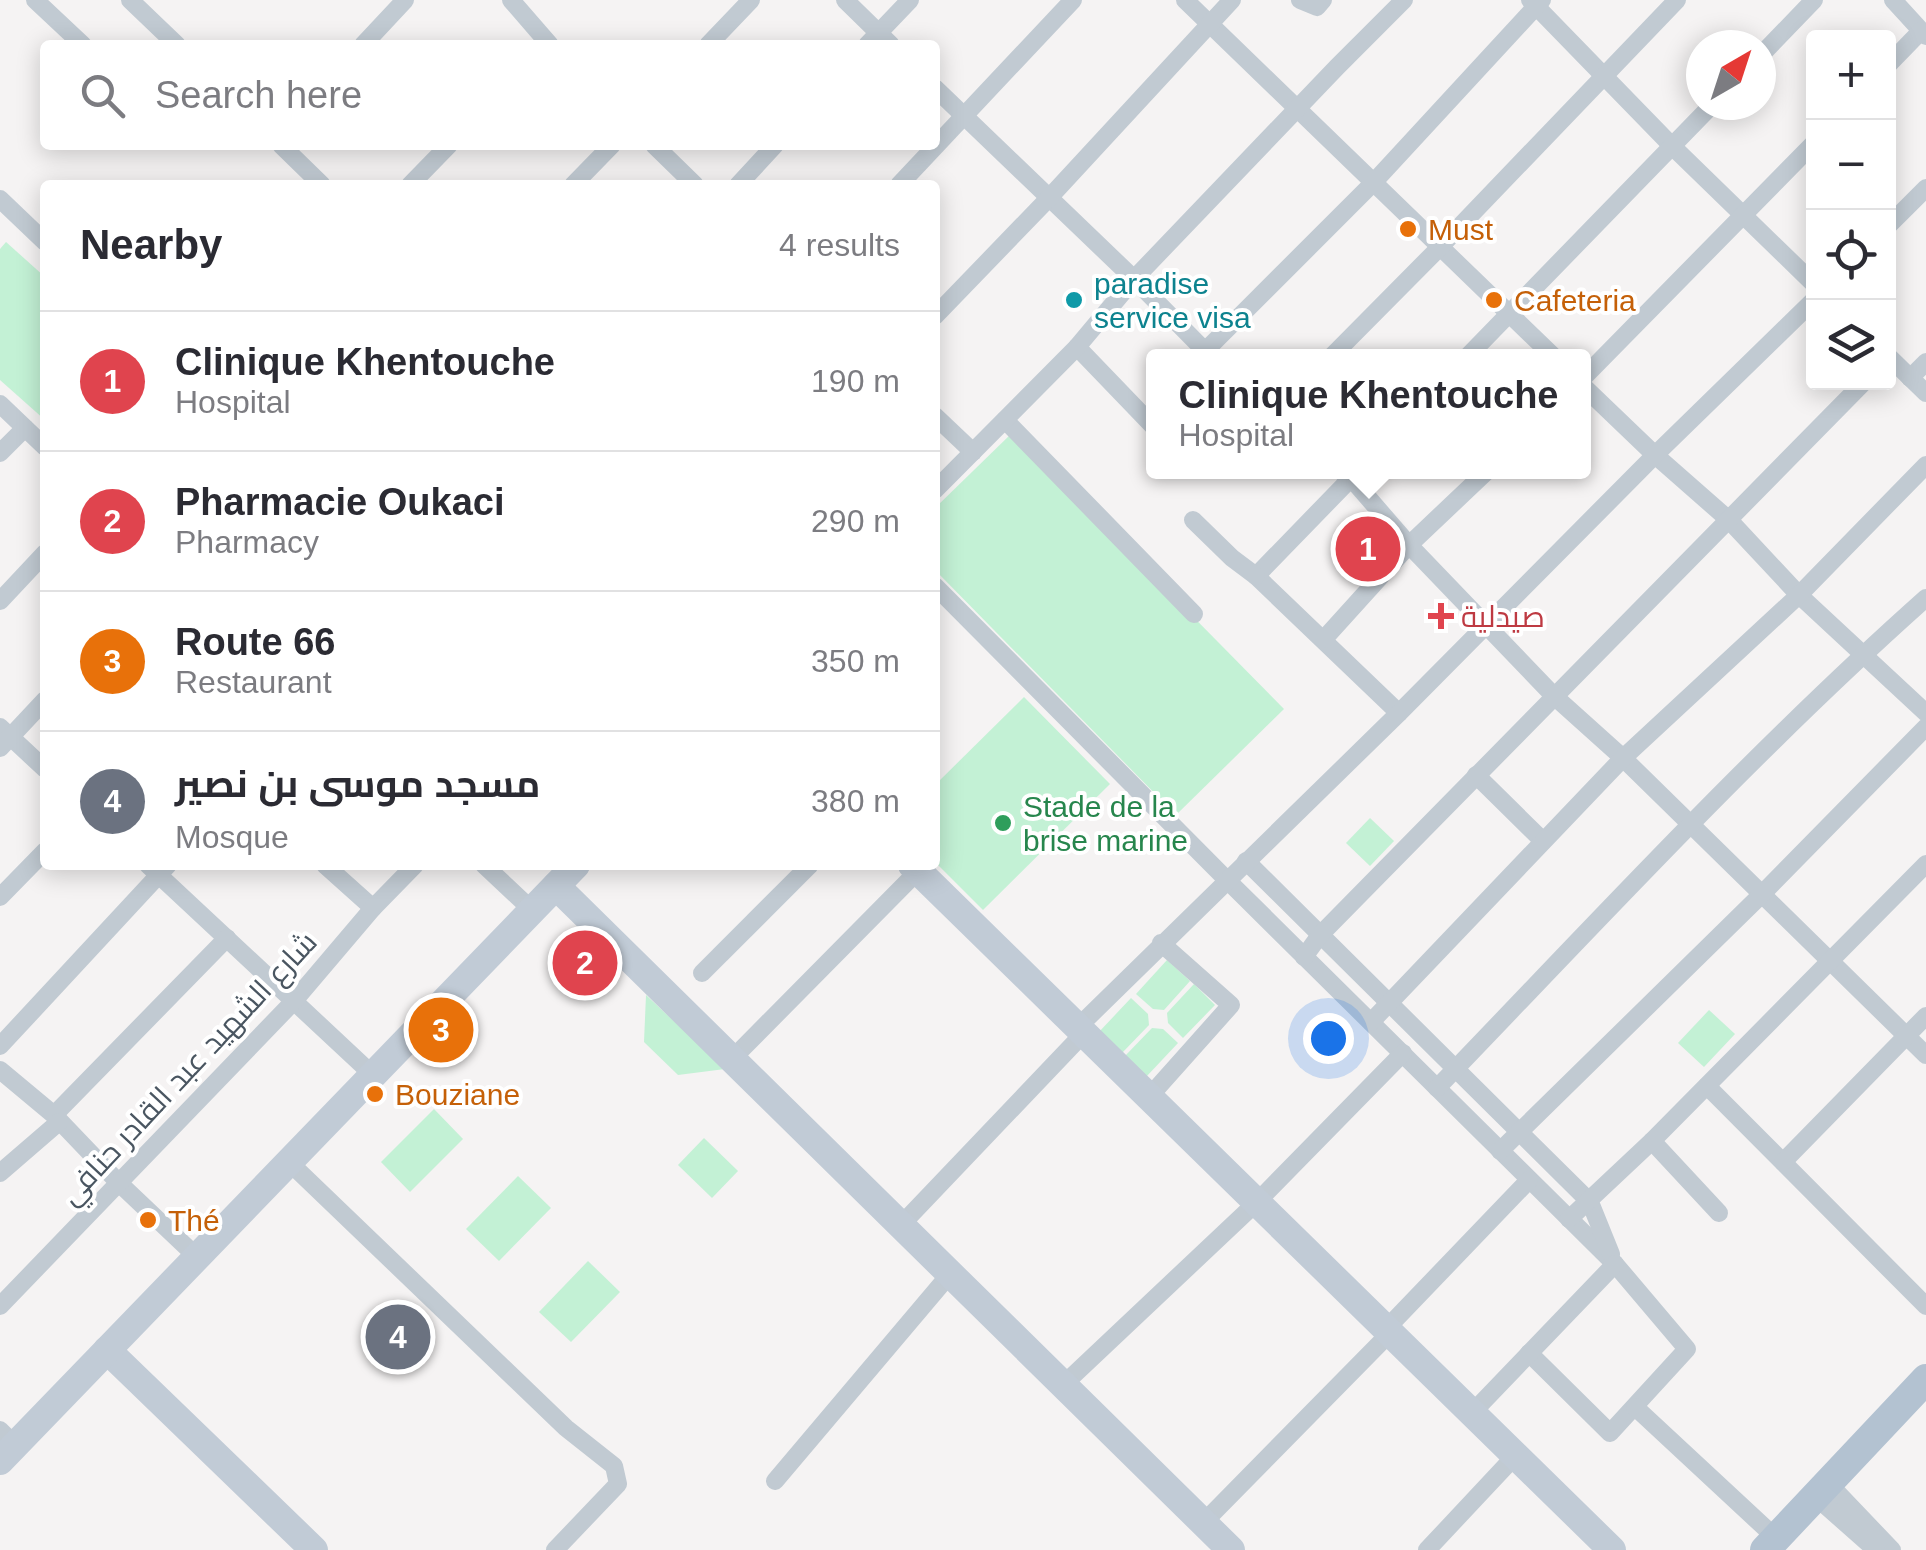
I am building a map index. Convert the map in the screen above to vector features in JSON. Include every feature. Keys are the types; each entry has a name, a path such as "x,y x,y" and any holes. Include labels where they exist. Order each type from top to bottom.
{"main road":[{"path":"5,1445 102,1355 571,870"},
{"path":"917,870 1612,1550"},
{"path":"556,886 1231,1550"},
{"path":"102,1355 288,1550"},
{"path":"102,1355 314,1550"},
{"path":"1771,1544 1926,1379"}],"street":[{"path":"35,0 78,40"},
{"path":"130,0 167,40"},
{"path":"368,40 405,0"},
{"path":"511,0 545,40"},
{"path":"713,40 751,0"},
{"path":"845,0 878,40"},
{"path":"880,40 910,0"},
{"path":"940,141 1073,0"},
{"path":"1185,0 1546,349"},
{"path":"940,311 1232,0"},
{"path":"1300,0 1317,7 1323,0"},
{"path":"940,485 1077,347 1134,279 1404,0"},
{"path":"1339,349 1677,0"},
{"path":"1776,39 1814,0"},
{"path":"1892,0 1924,34 1896,58"},
{"path":"1213,349 1374,182 1536,2 1672,146 1806,276"},
{"path":"940,93 1203,349"},
{"path":"1475,349 1697,120"},
{"path":"286,150 317,180"},
{"path":"415,180 445,150"},
{"path":"578,180 607,150"},
{"path":"659,150 691,180"},
{"path":"743,180 770,150"},
{"path":"904,180 932,150"},
{"path":"1591,374 1806,151"},
{"path":"1896,218 1926,188"},
{"path":"0,199 40,237"},
{"path":"901,1226 1161,943 1806,308"},
{"path":"1077,347 1146,419"},
{"path":"1910,378 1926,362"},
{"path":"1896,364 1926,393"},
{"path":"1591,390 1654,455 1728,520 1799,595 1926,712"},
{"path":"1304,957 1320,935 1856,390"},
{"path":"0,404 40,442"},
{"path":"1004,420 1194,614"},
{"path":"940,421 973,452"},
{"path":"0,453 25,428"},
{"path":"1371,1022 1623,758 1799,595 1926,465"},
{"path":"1256,576 1345,479"},
{"path":"1354,479 1410,546 1554,696 1623,758 1926,1055"},
{"path":"1324,639 1479,479"},
{"path":"1193,520 1398,712"},
{"path":"0,601 40,559"},
{"path":"940,591 1616,1264 1687,1349 1610,1433 1529,1352"},
{"path":"1437,1088 1690,826 1862,654 1926,598"},
{"path":"40,704 3,737 40,765"},
{"path":"1500,1150 1926,727"},
{"path":"1476,775 1543,842"},
{"path":"0,897 40,856"},
{"path":"1246,861 1590,1202 1616,1264"},
{"path":"1569,1219 1652,1141 1926,864"},
{"path":"0,1046 156,870"},
{"path":"160,870 226,938 374,1075"},
{"path":"331,870 373,908"},
{"name":"شارع الشهيد عبد القادر حنافي","path":"0,1306 294,1001 410,870"},
{"path":"489,870 532,910"},
{"path":"702,973 805,870"},
{"path":"732,1059 913,870"},
{"path":"0,1173 226,938"},
{"path":"1149,1097 1231,1005 1161,943"},
{"path":"1783,1162 1926,1016"},
{"path":"1063,1384 1256,1202 1403,1053"},
{"path":"0,1070 56,1119 197,1257"},
{"path":"1707,1086 1926,1306"},
{"path":"1652,1141 1719,1213"},
{"path":"289,1162 566,1428 614,1466 618,1484 556,1550"},
{"path":"1203,1523 1529,1180"},
{"path":"1472,1413 1616,1264"},
{"path":"775,1481 950,1274"},
{"path":"1635,1406 1771,1544"},
{"path":"1427,1550 1516,1456"},
{"path":"1823,1490 1876,1550"},
{"path":"1823,1490 1892,1550"}],"green space":[{"path":"6,242 40,273 40,416 0,380 0,249"},
{"path":"1012,433 1284,709 1176,815 940,575 940,503"},
{"name":"Stade de la brise marine","path":"1024,697 1110,784 983,910 940,867 940,780"},
{"path":"1370,818 1394,841 1370,866 1346,843"},
{"path":"1167,960 1190,981 1164,1010 1153,1009 1136,994"},
{"path":"1194,984 1215,1005 1183,1038 1168,1023 1167,1013"},
{"path":"646,995 725,1069 678,1075 644,1042"},
{"path":"1131,998 1148,1014 1149,1025 1122,1053 1099,1032"},
{"path":"1709,1010 1735,1034 1704,1067 1678,1043"},
{"path":"1152,1028 1163,1029 1178,1043 1146,1077 1125,1056"},
{"path":"434,1109 463,1139 410,1192 381,1162"},
{"path":"704,1138 738,1171 712,1198 678,1165"},
{"path":"518,1176 551,1208 499,1261 466,1229"},
{"path":"588,1261 620,1292 571,1342 539,1312"}],"place":[{"name":"Must","path":"1408,229"},
{"name":"paradise service visa","path":"1074,300"},
{"name":"Cafeteria","path":"1494,300"},
{"name":"Clinique Khentouche","path":"1368,549"},
{"name":"صيدلية","path":"1441,616"},
{"name":"Stade de la brise marine","path":"1003,823"},
{"name":"Pharmacie Oukaci","path":"585,963"},
{"name":"Route 66","path":"441,1030"},
{"name":"Bouziane","path":"375,1094"},
{"name":"Thé","path":"148,1220"},
{"name":"مسجد موسى بن نصير","path":"398,1337"}]}
